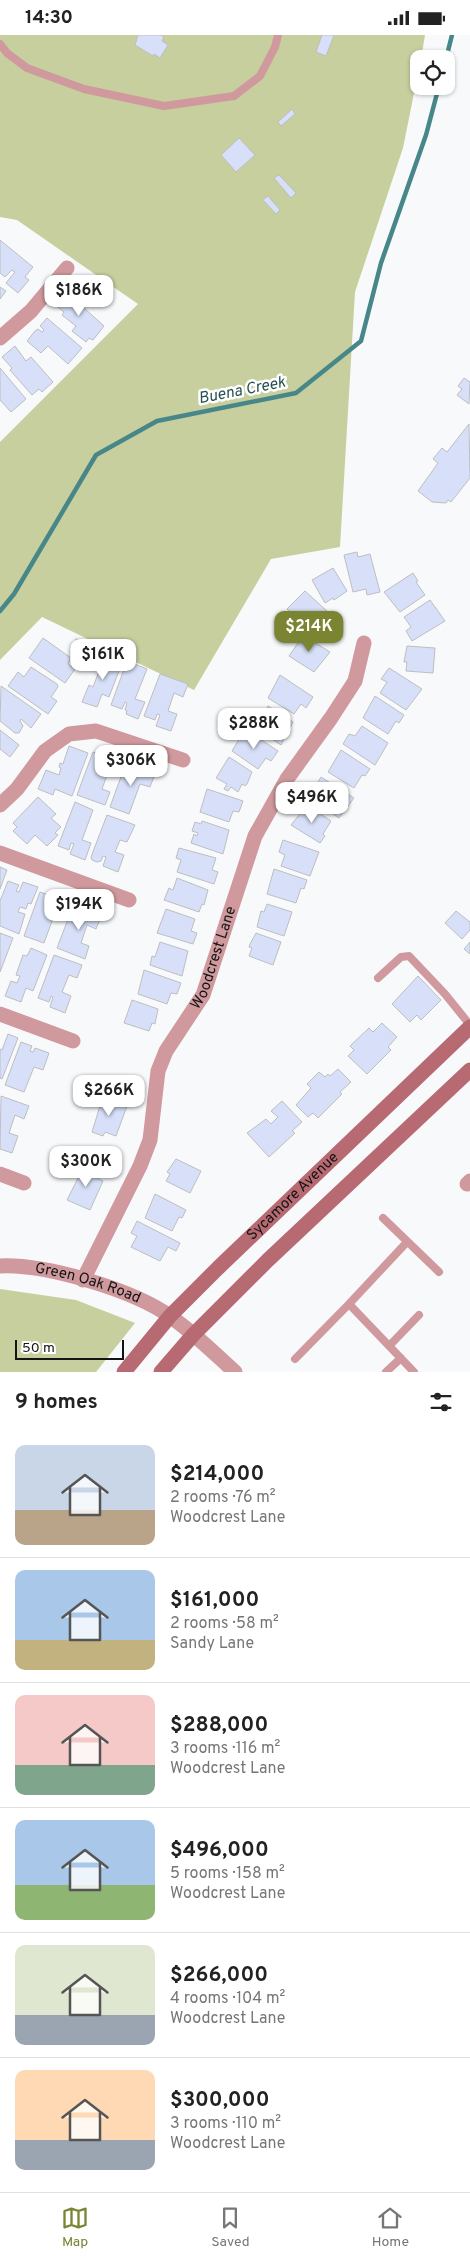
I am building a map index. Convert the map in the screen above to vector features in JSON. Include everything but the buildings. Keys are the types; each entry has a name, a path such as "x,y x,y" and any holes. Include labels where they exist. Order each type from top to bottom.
{"main road":[{"name":"Sycamore Avenue","path":"124,1372 170,1316 218,1267 470,1026"},
{"name":"Sycamore Avenue","path":"161,1372 193,1335 268,1260 470,1070"}],"street":[{"path":"0,338 31,311 67,268"},
{"name":"Woodcrest Lane","path":"83,1280 140,1166 150,1140 158,1071 166,1051 204,995 256,836 287,779 355,681 364,643"},
{"path":"0,805 17,789 45,751 69,734 96,731 183,760"},
{"path":"0,853 129,901"},
{"path":"0,1014 74,1041"},
{"path":"0,1174 24,1183"},
{"name":"Green Oak Road","path":"0,1266 34,1269 83,1280 138,1298 170,1316 193,1335"},
{"path":"193,1335 235,1372"}],"lane":[{"path":"0,44 7,53 27,68 84,89 164,106 234,95 260,76 275,47 278,35"},
{"path":"378,978 402,957 409,956 445,994 470,1026"},
{"path":"383,1218 439,1272"},
{"path":"295,1359 407,1241"},
{"path":"349,1303 414,1372"},
{"path":"390,1345 419,1315"},
{"path":"386,1372 401,1358"}],"green space":[{"path":"0,35 425,35 422,50 410,50 410,95 414,95 403,148 355,292 340,547 271,559 194,690 42,617 0,660 0,442 138,304 17,220 0,217"},
{"path":"0,1289 76,1300 135,1323 96,1372 0,1372"}],"waterway":[{"name":"Buena Creek","path":"448,50 452,35"},
{"name":"Buena Creek","path":"0,611 14,594 96,455 157,421 296,393 361,341 381,263 426,135 437,95"}]}
